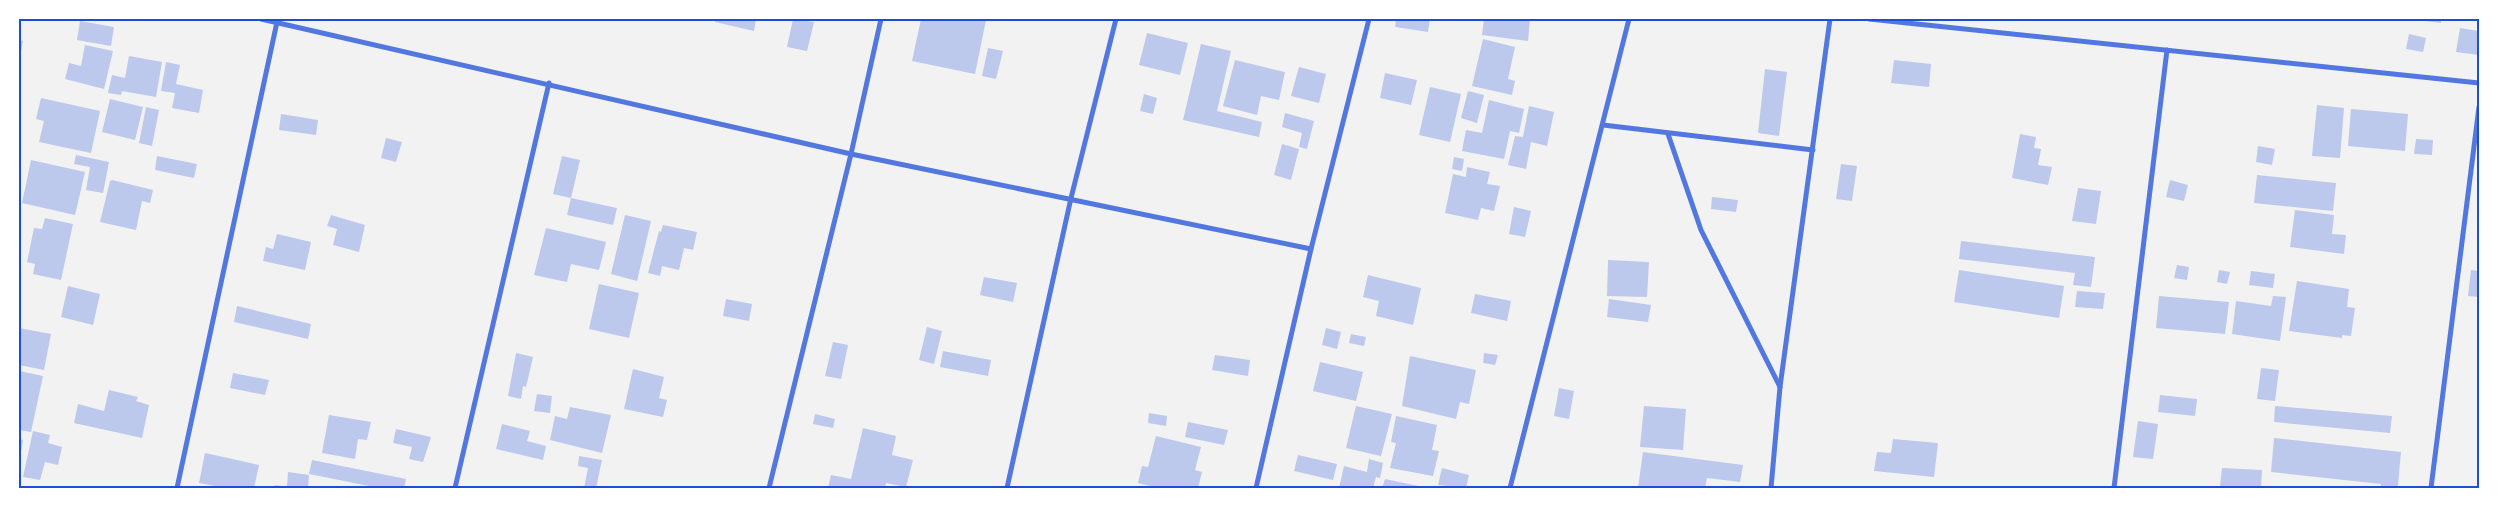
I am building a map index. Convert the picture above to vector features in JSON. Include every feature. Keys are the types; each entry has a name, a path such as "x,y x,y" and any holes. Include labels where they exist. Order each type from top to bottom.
{"street":[{"path":"261,19 549,83 851,154 1311,249"},
{"path":"769,488 851,154 881,19"},
{"path":"1007,488 1071,198 1116,19"},
{"path":"1256,488 1311,249 1369,19"},
{"path":"1510,488 1604,125 1629,19"},
{"path":"1771,488 1780,387 1830,19"},
{"path":"1869,19 2479,83"},
{"path":"177,488 277,22"},
{"path":"2114,488 2167,50"},
{"path":"455,488 549,83"},
{"path":"2431,488 2479,107"},
{"path":"1604,125 1813,150"},
{"path":"1668,134 1700,230 1780,387"}],"building":[{"path":"716,19 756,19 754,31 715,22"},
{"path":"793,19 814,22 807,51 787,47"},
{"path":"921,19 986,20 975,74 912,61"},
{"path":"1396,19 1430,19 1428,32 1395,27"},
{"path":"1484,19 1530,19 1528,41 1482,35"},
{"path":"2408,19 2441,19 2441,23"},
{"path":"80,21 114,27 111,46 77,40"},
{"path":"2460,28 2479,31 2479,55 2456,52"},
{"path":"1147,33 1188,43 1180,75 1139,65"},
{"path":"2409,34 2426,38 2423,52 2406,49"},
{"path":"1483,39 1515,47 1508,79 1515,81 1512,95 1472,86"},
{"path":"19,40 23,41 20,57 19,57"},
{"path":"1201,44 1231,51 1217,111 1262,122 1259,137 1183,120"},
{"path":"85,45 113,51 104,89 65,79 69,63 81,66"},
{"path":"988,48 1003,51 996,79 982,76"},
{"path":"129,56 162,62 156,97 122,91 121,95 108,93 112,75 125,78"},
{"path":"1235,60 1285,72 1279,100 1261,96 1257,115 1223,106"},
{"path":"1894,60 1931,64 1929,87 1891,83"},
{"path":"166,62 180,65 176,84 203,90 199,113 172,108 175,93 161,91"},
{"path":"1299,67 1326,74 1319,103 1291,96"},
{"path":"1765,69 1787,72 1779,136 1758,133"},
{"path":"1385,73 1417,80 1411,105 1380,98"},
{"path":"1430,87 1461,94 1450,142 1419,135"},
{"path":"1468,91 1484,95 1477,123 1461,118"},
{"path":"1144,94 1157,98 1153,114 1140,111"},
{"path":"41,98 100,111 91,153 39,142 44,121 36,119"},
{"path":"110,99 143,107 135,140 102,132"},
{"path":"1489,100 1524,109 1519,133 1510,131 1504,159 1462,151 1466,130 1482,133"},
{"path":"2317,105 2344,108 2340,158 2312,156"},
{"path":"1529,106 1554,112 1547,146 1531,142 1526,169 1508,165 1515,136 1523,137"},
{"path":"146,107 159,110 152,146 139,143"},
{"path":"2351,109 2408,114 2405,151 2348,146"},
{"path":"1285,113 1314,121 1307,149 1299,147 1302,133 1282,127"},
{"path":"281,114 318,120 316,135 279,130"},
{"path":"2020,134 2036,137 2034,148 2041,149 2038,165 2052,167 2048,185 2012,178"},
{"path":"386,138 402,142 396,162 381,158"},
{"path":"2416,139 2433,140 2432,155 2414,154"},
{"path":"1282,144 1299,149 1291,180 1274,175"},
{"path":"2258,146 2275,149 2272,165 2256,162"},
{"path":"76,155 109,162 103,193 86,190 90,167 74,164"},
{"path":"157,156 197,164 194,178 155,170"},
{"path":"562,156 580,160 571,198 553,194"},
{"path":"1454,157 1464,159 1462,171 1452,169"},
{"path":"31,160 85,172 75,215 22,203"},
{"path":"1841,164 1857,166 1852,201 1836,199"},
{"path":"1467,167 1490,172 1487,184 1500,186 1494,211 1481,208 1478,220 1445,213 1453,174 1466,177"},
{"path":"2257,175 2336,183 2333,211 2254,203"},
{"path":"2170,180 2188,185 2184,201 2166,197"},
{"path":"110,181 153,190 150,203 142,201 136,230 100,222"},
{"path":"2078,188 2101,191 2096,224 2072,221"},
{"path":"1712,197 1738,200 1736,212 1711,209"},
{"path":"571,198 617,208 613,225 567,215"},
{"path":"1514,207 1531,211 1525,237 1509,234"},
{"path":"2295,210 2334,215 2332,234 2346,235 2344,254 2290,247"},
{"path":"331,215 365,225 359,252 333,245 337,229 327,226"},
{"path":"625,215 651,221 637,281 611,274"},
{"path":"45,218 73,224 61,280 33,274 35,264 27,262 34,228 42,229"},
{"path":"663,225 697,232 693,250 684,248 679,270 662,266 660,276 648,273 659,231 661,232"},
{"path":"546,228 606,242 599,270 571,264 567,282 534,275"},
{"path":"277,234 311,242 305,270 263,261 266,247 273,249"},
{"path":"1961,241 2095,257 2091,287 2073,285 2075,273 1959,259"},
{"path":"1608,260 1649,262 1647,297 1607,296"},
{"path":"2177,265 2189,267 2187,280 2174,278"},
{"path":"1959,270 2064,286 2059,318 1954,302"},
{"path":"2219,270 2230,272 2227,284 2217,282"},
{"path":"2471,270 2479,271 2479,297 2468,296"},
{"path":"2251,271 2275,274 2273,288 2249,285"},
{"path":"1368,275 1421,288 1413,325 1376,316 1379,301 1363,297"},
{"path":"984,277 1017,283 1013,302 980,295"},
{"path":"2297,281 2349,289 2347,307 2355,308 2351,336 2342,335 2342,338 2289,331"},
{"path":"599,284 639,293 629,338 589,329"},
{"path":"68,286 100,294 93,325 61,317"},
{"path":"2077,291 2105,293 2103,309 2075,307"},
{"path":"1475,294 1511,301 1507,321 1471,313"},
{"path":"2159,296 2229,302 2225,334 2156,328"},
{"path":"2273,296 2286,297 2280,341 2232,334 2236,301 2271,306"},
{"path":"726,299 752,304 749,321 723,316"},
{"path":"1609,299 1651,305 1648,322 1607,317"},
{"path":"237,306 311,324 308,339 234,322"},
{"path":"927,327 942,331 934,364 919,360"},
{"path":"19,328 51,334 44,370 19,365"},
{"path":"1326,328 1341,332 1337,349 1322,345"},
{"path":"1351,334 1366,337 1364,346 1349,343"},
{"path":"833,342 848,345 841,379 825,376"},
{"path":"943,351 991,360 988,376 940,367"},
{"path":"516,353 533,357 526,387 523,386 521,399 508,396"},
{"path":"1484,353 1498,355 1495,365 1483,363"},
{"path":"1215,355 1250,360 1248,376 1212,370"},
{"path":"1410,356 1476,370 1469,404 1460,402 1456,419 1402,406"},
{"path":"1320,362 1363,372 1356,401 1313,391"},
{"path":"2261,368 2279,370 2275,401 2257,399"},
{"path":"633,369 664,377 659,398 667,400 663,417 624,409"},
{"path":"19,371 43,376 31,432 19,430"},
{"path":"233,373 269,380 265,395 230,388"},
{"path":"1559,388 1574,391 1569,419 1554,416"},
{"path":"109,390 138,397 136,401 149,405 142,438 74,423 78,404 104,411"},
{"path":"537,394 552,396 550,413 534,411"},
{"path":"2160,395 2197,399 2195,416 2158,412"},
{"path":"1356,406 1392,414 1381,456 1346,448"},
{"path":"1644,406 1686,409 1683,450 1640,447"},
{"path":"2275,406 2392,416 2390,433 2274,422"},
{"path":"570,407 611,415 602,453 550,440 555,416 567,419"},
{"path":"1149,413 1167,416 1166,426 1148,423"},
{"path":"815,414 835,419 833,428 813,424"},
{"path":"329,415 371,422 367,440 358,439 355,459 322,453"},
{"path":"1396,416 1437,425 1432,450 1439,451 1433,476 1390,468 1396,443 1391,442"},
{"path":"2138,421 2158,424 2153,459 2133,457"},
{"path":"1188,422 1228,430 1224,445 1185,437"},
{"path":"502,424 530,431 527,441 546,446 543,460 496,449"},
{"path":"863,428 896,436 892,455 913,460 906,487 886,483 885,488 828,488 831,475 851,479"},
{"path":"396,429 431,437 423,462 409,459 412,447 393,443"},
{"path":"33,431 50,435 48,443 62,447 58,465 45,462 40,480 23,477"},
{"path":"1156,436 1201,447 1195,470 1202,472 1198,488 1158,488 1138,483 1142,466 1148,467"},
{"path":"2274,438 2401,452 2398,485 2396,488 2381,488 2381,484 2271,472"},
{"path":"19,439 23,440 20,458 19,458"},
{"path":"1893,439 1938,443 1934,477 1874,471 1877,452 1891,453"},
{"path":"1643,452 1743,465 1740,482 1707,478 1705,488 1638,488"},
{"path":"205,453 259,465 254,488 225,488 199,483"},
{"path":"1298,455 1337,464 1333,480 1294,471"},
{"path":"579,456 602,460 596,488 584,488 588,468 578,466"},
{"path":"1369,459 1383,463 1380,478 1376,477 1373,488 1339,488 1344,466 1367,472"},
{"path":"312,460 406,479 404,488 379,488 309,474"},
{"path":"1442,468 1469,475 1466,488 1438,485"},
{"path":"2222,468 2262,470 2261,488 2220,486"},
{"path":"288,472 309,475 308,488 274,488 275,485 287,487"},
{"path":"1385,479 1423,487 1423,488 1382,488"}]}
